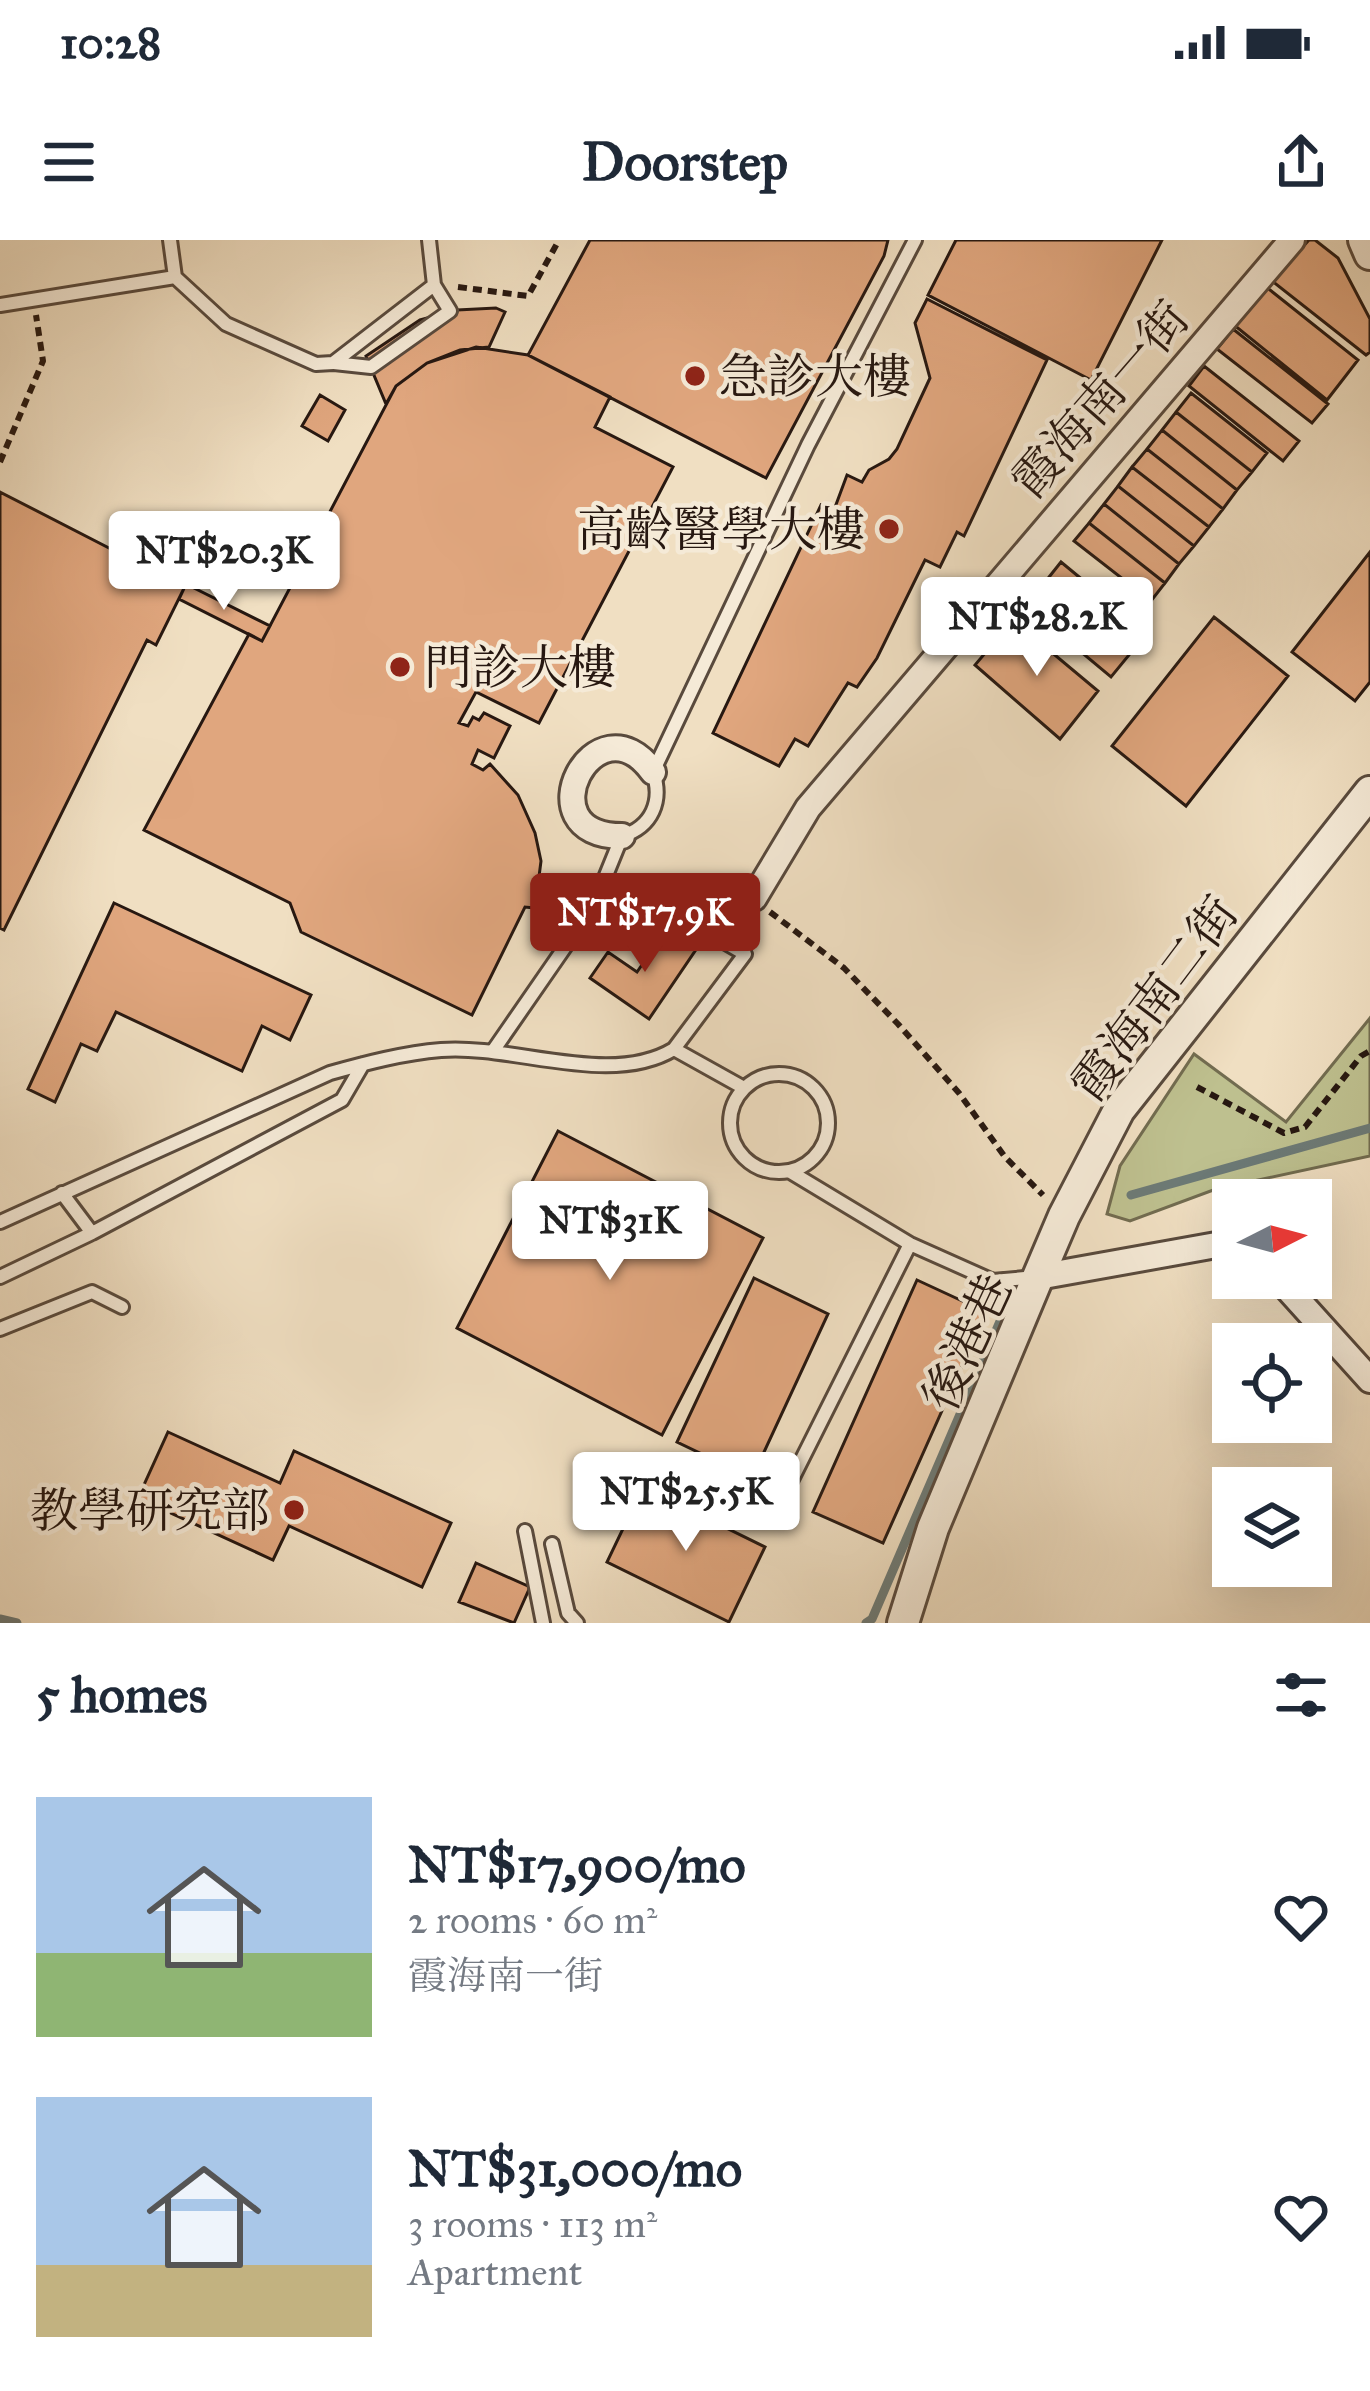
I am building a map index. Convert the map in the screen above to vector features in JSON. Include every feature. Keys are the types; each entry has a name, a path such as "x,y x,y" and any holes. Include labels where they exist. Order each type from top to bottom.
{"street":[{"name":"霞海南一街","path":"754,898 808,808 1292,240"},
{"path":"1364,240 1370,254"},
{"path":"622,836 604,835 581,820 572,793 574,778 591,757 616,749 637,756 652,772"},
{"name":"霞海南二街","path":"1038,1277 1119,1110 1370,792"},
{"name":"後港巷","path":"902,1623 933,1528 1038,1277 1212,1246"},
{"path":"1297,1299 1370,1380"}],"lane":[{"path":"170,240 175,278 226,324 316,364 371,367 450,311 434,285 430,240"},
{"path":"493,1051 594,905 622,836 638,830 652,814 658,797 652,772 808,445 915,240"},
{"path":"0,304 175,278"},
{"path":"333,363 434,285"},
{"path":"0,1222 330,1073 363,1064 442,1050 493,1051 593,1065 658,1059 674,1049 746,954 647,897"},
{"path":"674,1049 744,1088"},
{"path":"0,1277 342,1100 363,1064"},
{"path":"790,1074 806,1081 826,1106 829,1124 818,1154 805,1166 789,1171 758,1168 736,1146 730,1116 744,1088 758,1078 790,1074"},
{"path":"789,1171 910,1244 993,1281 1038,1277"},
{"path":"62,1193 92,1233"},
{"path":"668,1463 773,1517 910,1244"},
{"path":"0,1329 92,1292 122,1307"},
{"path":"525,1531 543,1623"},
{"path":"553,1544 568,1613 577,1623"}],"path":[{"path":"434,285 528,296 559,240"},
{"path":"0,462 43,361 33,300"},
{"path":"754,898 844,968 959,1093 1005,1157 1064,1216"},
{"path":"1197,1087 1284,1133 1305,1127 1370,1051"}],"green space":[{"path":"1370,1018 1370,1156 1263,1179 1212,1179 1212,1190 1130,1221 1107,1214 1120,1166 1194,1054 1286,1122"}],"building":[{"name":"急診大樓","path":"590,240 888,240 884,256 766,478 528,355"},
{"path":"956,240 1162,240 1091,380 928,295"},
{"path":"1309,240 1338,258 1370,319 1370,352 1366,355 1272,281"},
{"path":"1265,286 1358,360 1327,400 1234,325"},
{"name":"高齡醫學大樓","path":"927,299 1047,360 964,536 957,532 940,567 925,560 877,658 857,687 848,683 808,746 795,739 779,766 713,733 821,505 834,510 847,475 862,482 869,470 897,449 930,378 915,323"},
{"path":"496,308 505,312 489,347 460,350 427,363 396,386 386,404 366,356 420,320 457,310"},
{"path":"1233,329 1328,404 1312,423 1217,349"},
{"name":"門診大樓","path":"476,347 528,355 610,397 595,427 673,467 539,723 476,692 459,723 468,726 473,717 479,720 484,713 510,726 494,758 478,750 472,764 483,770 490,764 518,795 541,861 535,908 525,907 472,1015 301,932 290,903 144,830 249,634 262,641 396,386 427,363"},
{"path":"1204,366 1299,441 1283,461 1189,386"},
{"path":"1191,393 1267,453 1252,472 1176,412"},
{"path":"320,395 345,410 328,441 302,426"},
{"path":"1176,412 1252,472 1237,490 1162,430"},
{"path":"1162,430 1237,490 1223,509 1147,449"},
{"path":"1147,449 1223,509 1209,527 1132,467"},
{"path":"1132,467 1209,527 1194,546 1118,486"},
{"path":"1118,486 1194,546 1179,564 1104,504"},
{"path":"0,492 111,549 121,529 141,524 201,554 156,645 147,640 4,930 0,928"},
{"path":"1104,504 1179,564 1165,583 1089,523"},
{"path":"1089,523 1165,583 1151,601 1074,541"},
{"path":"1370,552 1370,682 1355,701 1292,652"},
{"path":"1061,562 1147,633 1111,677 1026,606"},
{"path":"186,584 270,626 262,641 179,599"},
{"path":"1214,617 1288,676 1186,806 1112,746"},
{"path":"1013,620 1098,691 1060,739 975,665"},
{"path":"114,903 311,995 290,1040 262,1026 242,1071 116,1012 97,1051 81,1044 55,1102 28,1089"},
{"path":"666,930 695,951 649,1019 590,978 608,952 637,972"},
{"path":"558,1131 763,1238 662,1435 457,1328"},
{"path":"754,1278 828,1314 752,1478 677,1442"},
{"path":"917,1280 986,1312 883,1543 813,1512"},
{"name":"教學研究部","path":"168,1432 280,1483 294,1451 451,1523 422,1587 289,1526 273,1560 138,1498"},
{"path":"643,1487 765,1547 729,1622 607,1562"},
{"path":"476,1563 530,1587 514,1623 459,1602"}],"waterway":[{"path":"1131,1195 1370,1128"},
{"path":"866,1623 872,1619 1001,1319"},
{"path":"0,1619 17,1623"}],"place":[{"name":"急診大樓","path":"695,376"},
{"name":"高齡醫學大樓","path":"889,529"},
{"name":"門診大樓","path":"400,667"},
{"name":"教學研究部","path":"294,1510"}]}
